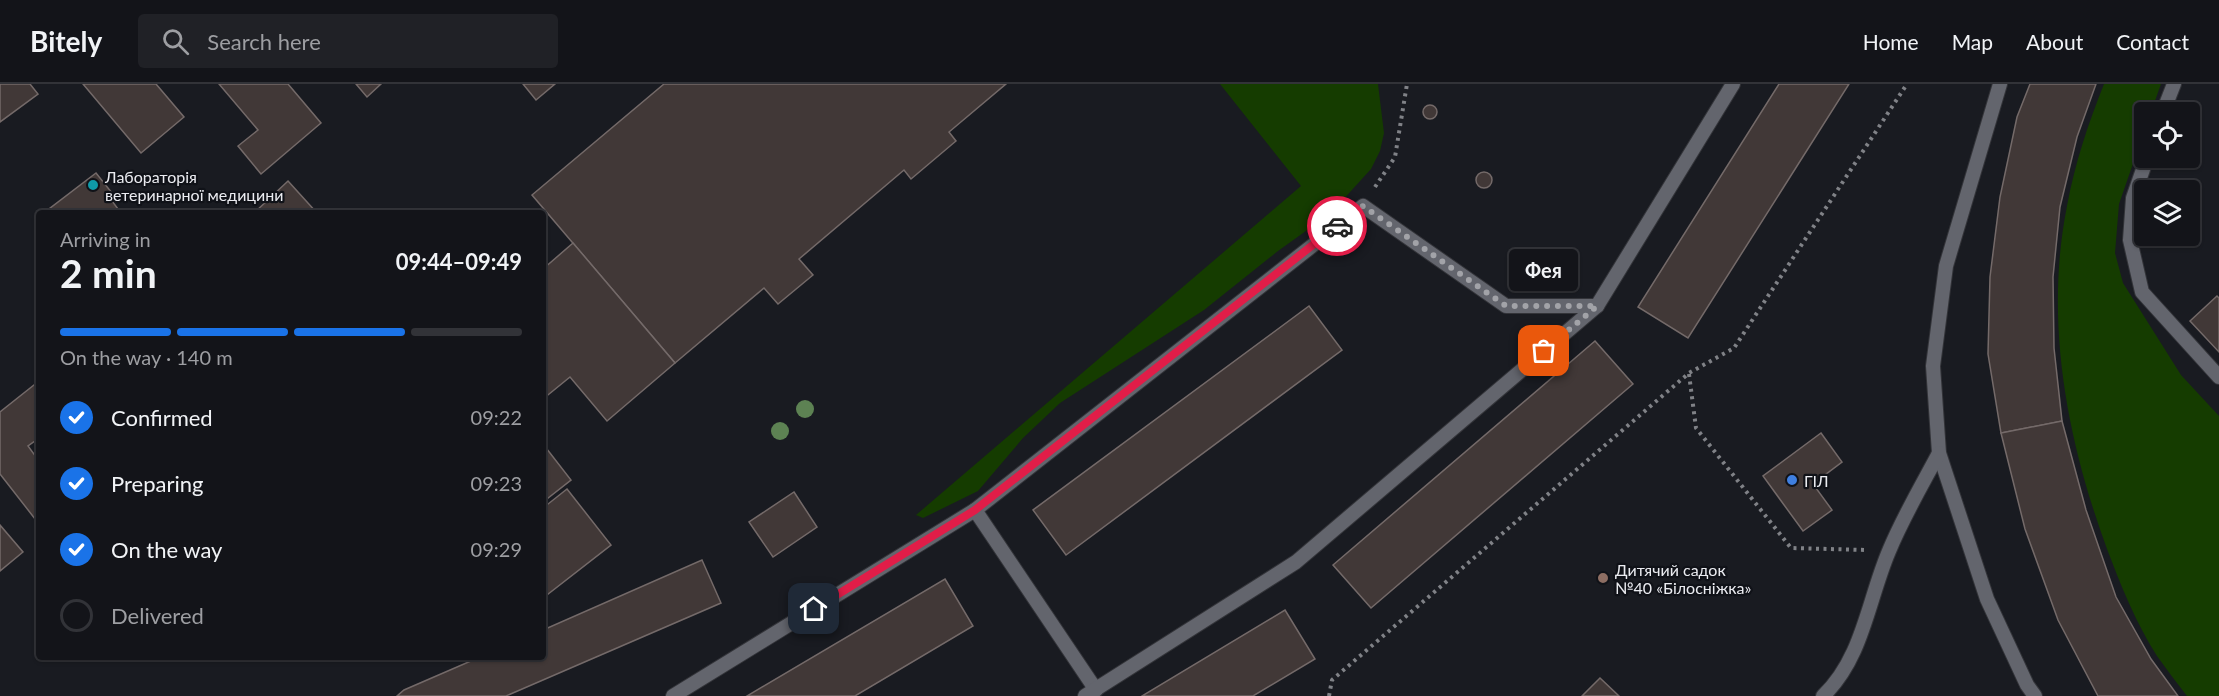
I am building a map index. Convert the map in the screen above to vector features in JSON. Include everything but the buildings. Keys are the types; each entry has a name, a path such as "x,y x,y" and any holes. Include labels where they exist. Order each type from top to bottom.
{"lane":[{"path":"975,510 1090,693 1296,562 1597,306 1733,84"},
{"path":"2000,84 1946,266 1933,366 1939,453 1987,599 2028,685 2036,696"},
{"path":"2167,102 2174,84"},
{"path":"2144,168 2133,198 2130,240 2142,292 2219,377"},
{"path":"673,696 975,510 1363,206 1506,306 1597,306"},
{"path":"1823,696 1835,685 1852,657 1889,551 1939,453"}],"path":[{"path":"1363,206 1395,157 1407,84"},
{"path":"1329,696 1332,680 1689,373 1734,348 1907,84"},
{"path":"1689,373 1696,428 1791,548 1889,551"}],"green space":[{"path":"1220,84 1378,84 1384,133 1380,151 1371,169 1331,213 1278,251 1204,310 1060,403 1023,438 978,491 923,518 916,515 1301,186"},
{"path":"2104,84 2161,84 2155,102 2134,102 2134,161 2119,204 2115,253 2123,283 2181,375 2219,416 2219,696 2187,696 2157,656 2142,631 2107,549 2081,466 2063,380 2058,293 2060,249 2067,206 2087,129"}],"way so far":[{"path":"1337,226 1363,206 1506,306 1597,306 1544,351"}],"place":[{"name":"Лабораторія ветеринарної медицини","path":"93,185"},
{"name":"Фея","path":"1544,351"},
{"name":"ГІЛ","path":"1792,480"},
{"name":"Дитячий садок №40 «Білосніжка»","path":"1603,578"}],"route":[{"path":"814,609 975,510 1337,226"}]}
